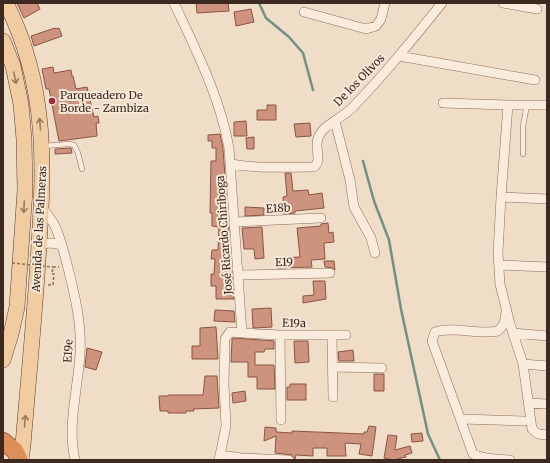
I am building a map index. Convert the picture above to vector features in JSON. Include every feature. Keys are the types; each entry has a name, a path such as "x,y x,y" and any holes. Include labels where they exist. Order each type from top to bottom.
{"highway":[{"path":"3,441 23,456"}],"main road":[{"name":"Avenida de las Palmeras","path":"6,3 28,58 37,92 41,126 43,165 42,207 23,456"},
{"name":"Avenida de las Palmeras","path":"3,41 13,66 21,104 24,139 25,190 17,307 3,360"}],"street":[{"name":"José Ricardo Chiriboga","path":"174,3 208,78 226,129 231,164 242,334"},
{"path":"304,12 366,29 376,26 381,19 385,3"},
{"name":"De los Olivos","path":"231,164 248,167 275,168 314,167 319,160 318,135 325,128 351,110 399,56 442,3"},
{"path":"503,3 537,9"},
{"path":"399,56 535,80"},
{"path":"443,103 547,105"},
{"path":"508,105 500,196 500,284 523,364 532,429 538,434 547,435"},
{"path":"335,121 350,180 354,207 371,238 375,253"},
{"path":"500,196 547,200"},
{"name":"E19e","path":"42,207 53,223 62,245 74,293 80,331 80,354 72,426 75,460"},
{"name":"E18b","path":"235,222 321,218"},
{"path":"39,244 51,242 62,245"},
{"path":"499,265 547,267"},
{"name":"E19","path":"239,275 330,273"},
{"path":"507,311 504,324 498,331 490,333 443,330 435,332 432,340 473,454 485,458 510,460"},
{"path":"242,334 230,332 225,339 224,378 226,426 220,457 289,460"},
{"path":"513,333 547,336"},
{"name":"E19a","path":"242,334 346,335"},
{"path":"280,335 281,420"},
{"path":"332,336 333,397"},
{"path":"523,364 547,366"},
{"path":"333,368 382,368"},
{"path":"529,403 547,404"},
{"path":"461,419 524,421"}],"lane":[{"path":"523,154 523,126 527,105"},
{"path":"42,146 74,145 78,152 82,169"}],"path":[{"path":"12,264 60,267"},
{"path":"53,267 53,286"}],"building":[{"path":"17,3 37,3 40,9 24,18"},
{"path":"196,3 228,3 229,11 197,13"},
{"path":"251,9 254,22 236,26 234,12"},
{"path":"59,28 62,36 34,46 31,36"},
{"path":"53,67 54,73 71,70 76,89 87,87 94,117 98,116 99,123 96,123 97,136 59,141 49,89 46,89 42,69"},
{"path":"267,105 276,105 276,120 257,120 257,110 267,110"},
{"path":"246,121 247,136 234,136 234,122"},
{"path":"310,123 311,136 296,137 294,124"},
{"path":"220,134 223,149 234,299 216,299 216,286 211,286 211,274 214,274 215,259 211,259 212,250 218,250 219,227 212,226 212,213 210,213 211,161 216,161 216,148 212,148 212,141 208,141 208,135"},
{"path":"254,137 254,149 247,149 246,138"},
{"path":"71,148 72,153 55,154 55,149"},
{"path":"285,173 291,173 293,191 308,190 309,195 322,193 324,208 295,211 295,213 284,214 283,197 287,196"},
{"path":"245,207 264,208 264,215 245,216"},
{"path":"328,223 329,233 333,232 334,242 324,243 325,259 311,260 312,267 277,268 276,258 300,257 297,228 321,226 321,224"},
{"path":"262,227 264,258 255,259 254,249 244,249 242,228"},
{"path":"324,261 334,261 335,270 333,268 325,267"},
{"path":"313,281 325,281 326,299 303,303 303,296 314,295"},
{"path":"271,308 272,327 253,328 252,309"},
{"path":"215,310 234,311 235,322 214,321"},
{"path":"216,327 218,359 192,359 192,346 200,346 200,328"},
{"path":"233,338 274,341 274,349 265,349 264,352 255,352 255,365 274,365 275,389 257,389 257,377 248,377 248,362 231,362"},
{"path":"294,341 308,341 309,362 295,363"},
{"path":"87,348 102,352 96,370 85,367"},
{"path":"353,350 354,361 339,361 338,352"},
{"path":"374,374 384,374 384,391 374,391"},
{"path":"205,376 217,376 219,408 193,409 194,411 186,411 186,413 168,413 168,411 160,411 159,396 203,395"},
{"path":"290,384 306,384 306,400 287,400 287,387 290,387"},
{"path":"245,391 246,401 233,403 232,393"},
{"path":"369,426 376,427 372,456 359,454 361,444 345,443 346,456 327,456 327,448 313,448 313,456 296,455 295,460 292,455 275,453 276,436 264,441 265,427 276,428 276,432 292,433 292,431 364,434 364,432 367,432"},
{"path":"422,433 423,441 412,442 411,434"},
{"path":"388,435 397,436 395,450 410,446 412,453 405,455 406,457 393,460 384,458"}],"waterway":[{"path":"259,3 266,18 289,37 303,53 313,90"},
{"path":"363,161 374,201 389,240 401,309 428,434 440,460"}],"place":[{"name":"Parqueadero De Borde - Zambiza","path":"52,101"}]}
